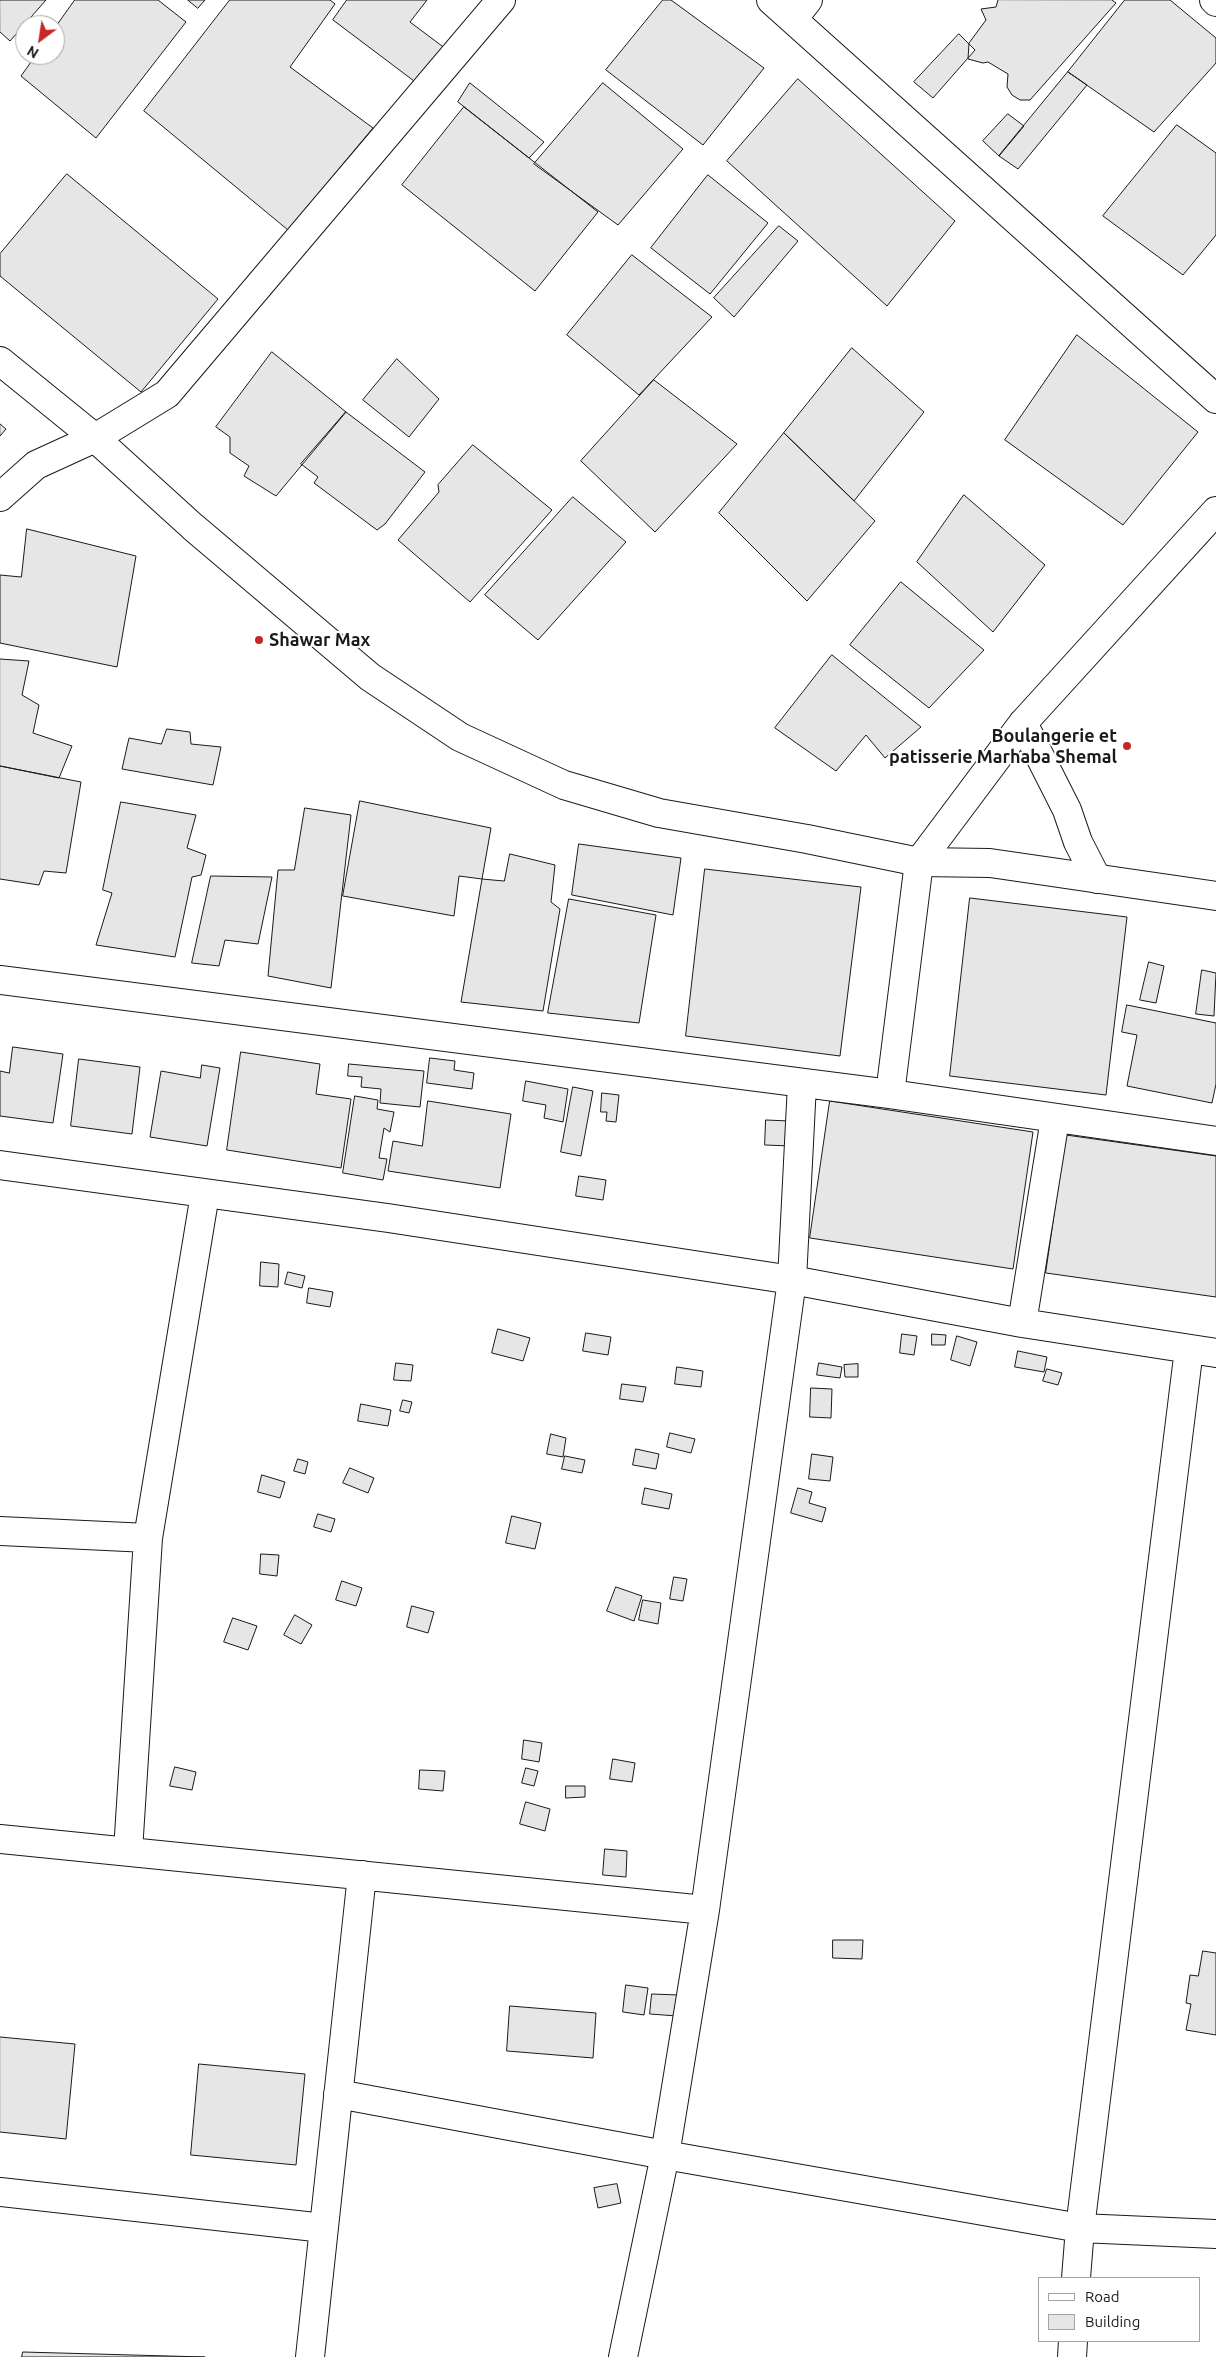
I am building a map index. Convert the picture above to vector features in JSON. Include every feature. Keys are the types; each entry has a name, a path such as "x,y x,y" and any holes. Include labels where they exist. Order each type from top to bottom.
{"street":[{"path":"0,497 36,465 95,438 167,394 501,0"},
{"path":"771,0 801,10 1216,399"},
{"path":"0,361 95,438 193,527 370,677 460,737 564,785 658,813 807,839 919,862 990,863 1216,896"},
{"path":"890,1094 919,862 1024,723 1216,511"},
{"path":"1024,723 1067,810 1078,842 1097,879"},
{"path":"0,980 890,1094 1216,1141"},
{"path":"623,2357 665,2155 705,1910 792,1280 802,1084"},
{"path":"1022,1323 1055,1119"},
{"path":"0,1165 388,1218 792,1280 1022,1323 1216,1353"},
{"path":"128,1851 148,1538 205,1194"},
{"path":"1076,2277 1080,2228 1189,1349"},
{"path":"0,1530 148,1538"},
{"path":"0,1839 705,1910"},
{"path":"310,2357 362,1875"},
{"path":"338,2094 665,2155 1080,2228 1216,2234"},
{"path":"0,2192 324,2228"},
{"path":"1072,2342 1072,2357"}],"building":[{"path":"0,0 46,0 33,15 15,15 15,35 10,41 0,32"},
{"path":"75,0 158,0 186,22 96,138 21,76 29,65 65,65 64,15"},
{"path":"188,0 205,0 198,8"},
{"path":"230,0 330,0 335,4 290,67 373,128 288,230 144,111"},
{"path":"347,0 427,0 410,22 446,49 418,84 333,20"},
{"path":"663,0 671,0 764,68 703,145 606,70"},
{"path":"998,0 1112,0 1116,3 1030,100 1020,100 1012,95 1007,87 1008,74 988,62 983,63 968,59 969,43 986,20 981,9 996,7"},
{"path":"1125,0 1170,0 1216,38 1216,63 1154,132 1068,72"},
{"path":"959,34 975,50 933,98 914,82"},
{"path":"1068,72 1087,85 1018,169 999,156"},
{"path":"798,79 955,221 887,306 727,161"},
{"path":"470,83 544,142 529,158 458,102"},
{"path":"603,83 683,149 618,225 534,164"},
{"path":"464,107 598,212 535,291 402,185"},
{"path":"1008,114 1024,126 999,156 983,141"},
{"path":"1177,125 1216,153 1216,235 1183,275 1103,216"},
{"path":"67,174 218,299 141,392 0,276 0,254"},
{"path":"708,175 768,223 710,294 651,248"},
{"path":"779,226 798,241 734,317 714,298"},
{"path":"632,255 712,317 639,395 567,335"},
{"path":"1077,335 1198,432 1123,525 1005,440"},
{"path":"852,348 924,412 854,501 784,433"},
{"path":"272,352 346,412 276,496 244,476 249,466 230,453 230,437 216,427"},
{"path":"397,359 439,399 409,437 363,400"},
{"path":"654,380 737,444 655,532 581,461"},
{"path":"346,412 425,472 385,524 377,530 314,483 318,477 301,464"},
{"path":"0,424 6,429 0,436"},
{"path":"784,433 875,521 807,601 719,513"},
{"path":"473,445 552,510 470,602 398,540 439,492 438,485"},
{"path":"964,495 1045,565 993,632 917,562"},
{"path":"573,497 626,542 538,640 485,595"},
{"path":"27,529 136,556 117,667 0,643 0,575 21,577"},
{"path":"901,582 984,650 929,708 850,645"},
{"path":"832,655 921,727 885,758 866,735 836,771 775,728"},
{"path":"0,659 29,661 22,695 39,705 33,733 72,746 59,778 0,766"},
{"path":"167,729 190,732 191,744 221,747 213,785 122,769 129,738 161,744"},
{"path":"0,766 81,782 66,873 44,871 39,885 0,879"},
{"path":"360,801 491,828 482,879 459,876 454,916 343,896"},
{"path":"121,802 196,815 187,848 206,855 201,875 192,877 175,957 96,945 112,893 103,890"},
{"path":"305,808 351,815 331,988 268,976 278,870 294,870"},
{"path":"579,844 681,858 673,915 572,895"},
{"path":"510,854 555,865 551,902 560,909 543,1011 461,1002 482,879 504,881"},
{"path":"705,869 861,887 840,1056 686,1036"},
{"path":"211,876 272,877 258,944 225,940 219,966 192,963"},
{"path":"970,898 1127,917 1106,1095 950,1076"},
{"path":"569,899 656,915 639,1023 548,1013"},
{"path":"1149,962 1164,966 1156,1003 1140,1000"},
{"path":"1202,970 1216,973 1214,1016 1196,1014"},
{"path":"1127,1005 1216,1023 1216,1084 1212,1103 1127,1086 1137,1035 1122,1032"},
{"path":"13,1047 63,1054 53,1123 0,1116 0,1071 9,1073"},
{"path":"241,1052 320,1064 316,1094 351,1099 341,1168 227,1150"},
{"path":"430,1058 455,1061 454,1070 474,1073 472,1089 427,1083"},
{"path":"79,1059 140,1067 132,1134 71,1126"},
{"path":"349,1064 424,1071 420,1107 380,1103 381,1089 361,1087 362,1077 348,1076"},
{"path":"202,1065 220,1068 207,1146 150,1137 161,1071 200,1078"},
{"path":"526,1081 568,1089 563,1122 544,1118 546,1105 523,1101"},
{"path":"573,1087 593,1091 581,1156 561,1152"},
{"path":"602,1093 619,1095 616,1122 606,1121 607,1112 601,1112"},
{"path":"355,1096 378,1100 377,1109 394,1112 390,1132 384,1128 379,1158 387,1159 383,1180 343,1173"},
{"path":"428,1101 511,1114 500,1188 388,1171 393,1141 422,1146"},
{"path":"830,1101 1033,1132 1013,1269 810,1238"},
{"path":"766,1120 790,1121 790,1146 765,1145"},
{"path":"1066,1135 1216,1156 1216,1297 1046,1273"},
{"path":"579,1176 606,1180 603,1200 576,1196"},
{"path":"261,1262 279,1264 278,1287 260,1286"},
{"path":"288,1272 305,1276 302,1288 285,1284"},
{"path":"309,1288 333,1292 330,1307 307,1303"},
{"path":"498,1329 530,1338 523,1361 492,1353"},
{"path":"586,1333 611,1337 608,1355 583,1351"},
{"path":"902,1334 917,1336 914,1355 900,1353"},
{"path":"932,1334 946,1335 945,1345 932,1345"},
{"path":"957,1336 977,1342 970,1366 951,1360"},
{"path":"1018,1351 1047,1357 1044,1372 1015,1367"},
{"path":"396,1363 413,1365 411,1381 394,1380"},
{"path":"819,1363 842,1367 840,1378 817,1375"},
{"path":"858,1364 858,1377 845,1377 844,1365"},
{"path":"677,1367 703,1371 701,1387 675,1384"},
{"path":"1047,1369 1062,1373 1058,1385 1043,1381"},
{"path":"622,1384 646,1387 643,1402 620,1399"},
{"path":"811,1388 832,1389 831,1418 810,1417"},
{"path":"403,1400 412,1402 409,1413 400,1411"},
{"path":"361,1404 391,1410 388,1426 358,1421"},
{"path":"670,1433 695,1439 691,1453 667,1447"},
{"path":"551,1434 566,1438 563,1457 547,1454"},
{"path":"636,1449 659,1454 656,1469 633,1465"},
{"path":"812,1454 833,1457 830,1481 809,1479"},
{"path":"565,1456 585,1460 582,1473 562,1469"},
{"path":"298,1459 308,1462 305,1474 294,1471"},
{"path":"350,1468 374,1478 368,1493 343,1483"},
{"path":"262,1475 285,1482 280,1498 258,1492"},
{"path":"645,1488 672,1494 669,1509 642,1504"},
{"path":"798,1488 812,1492 809,1503 826,1508 822,1522 791,1513"},
{"path":"318,1514 335,1519 331,1532 314,1527"},
{"path":"512,1516 541,1523 535,1549 506,1543"},
{"path":"261,1554 279,1555 277,1576 260,1574"},
{"path":"674,1577 687,1579 683,1601 670,1599"},
{"path":"342,1581 362,1588 356,1606 336,1600"},
{"path":"616,1587 642,1596 634,1621 607,1611"},
{"path":"643,1600 661,1603 658,1624 639,1620"},
{"path":"412,1606 434,1612 428,1633 407,1627"},
{"path":"295,1615 312,1625 301,1644 284,1635"},
{"path":"233,1618 257,1626 248,1650 224,1642"},
{"path":"524,1740 542,1743 539,1762 522,1759"},
{"path":"613,1759 635,1763 632,1782 610,1779"},
{"path":"175,1767 196,1772 192,1790 170,1786"},
{"path":"526,1768 538,1771 534,1786 522,1783"},
{"path":"420,1770 445,1771 443,1791 419,1789"},
{"path":"566,1786 585,1786 585,1797 566,1798"},
{"path":"526,1802 550,1809 545,1831 520,1824"},
{"path":"605,1849 627,1851 626,1877 603,1875"},
{"path":"833,1940 863,1940 862,1959 833,1958"},
{"path":"1203,1951 1216,1953 1216,2035 1186,2030 1191,2004 1186,2003 1190,1975 1198,1976"},
{"path":"626,1985 648,1988 644,2015 623,2012"},
{"path":"652,1994 679,1995 677,2016 650,2014"},
{"path":"510,2006 596,2013 593,2058 507,2051"},
{"path":"0,2037 75,2044 66,2139 0,2132"},
{"path":"199,2064 305,2074 296,2165 191,2155"},
{"path":"617,2184 621,2203 598,2208 594,2188"},
{"path":"23,2352 205,2357 22,2357"}],"place":[{"name":"Shawar Max","path":"259,640"},
{"name":"Boulangerie et patisserie Marhaba Shemal","path":"1127,746"}]}
